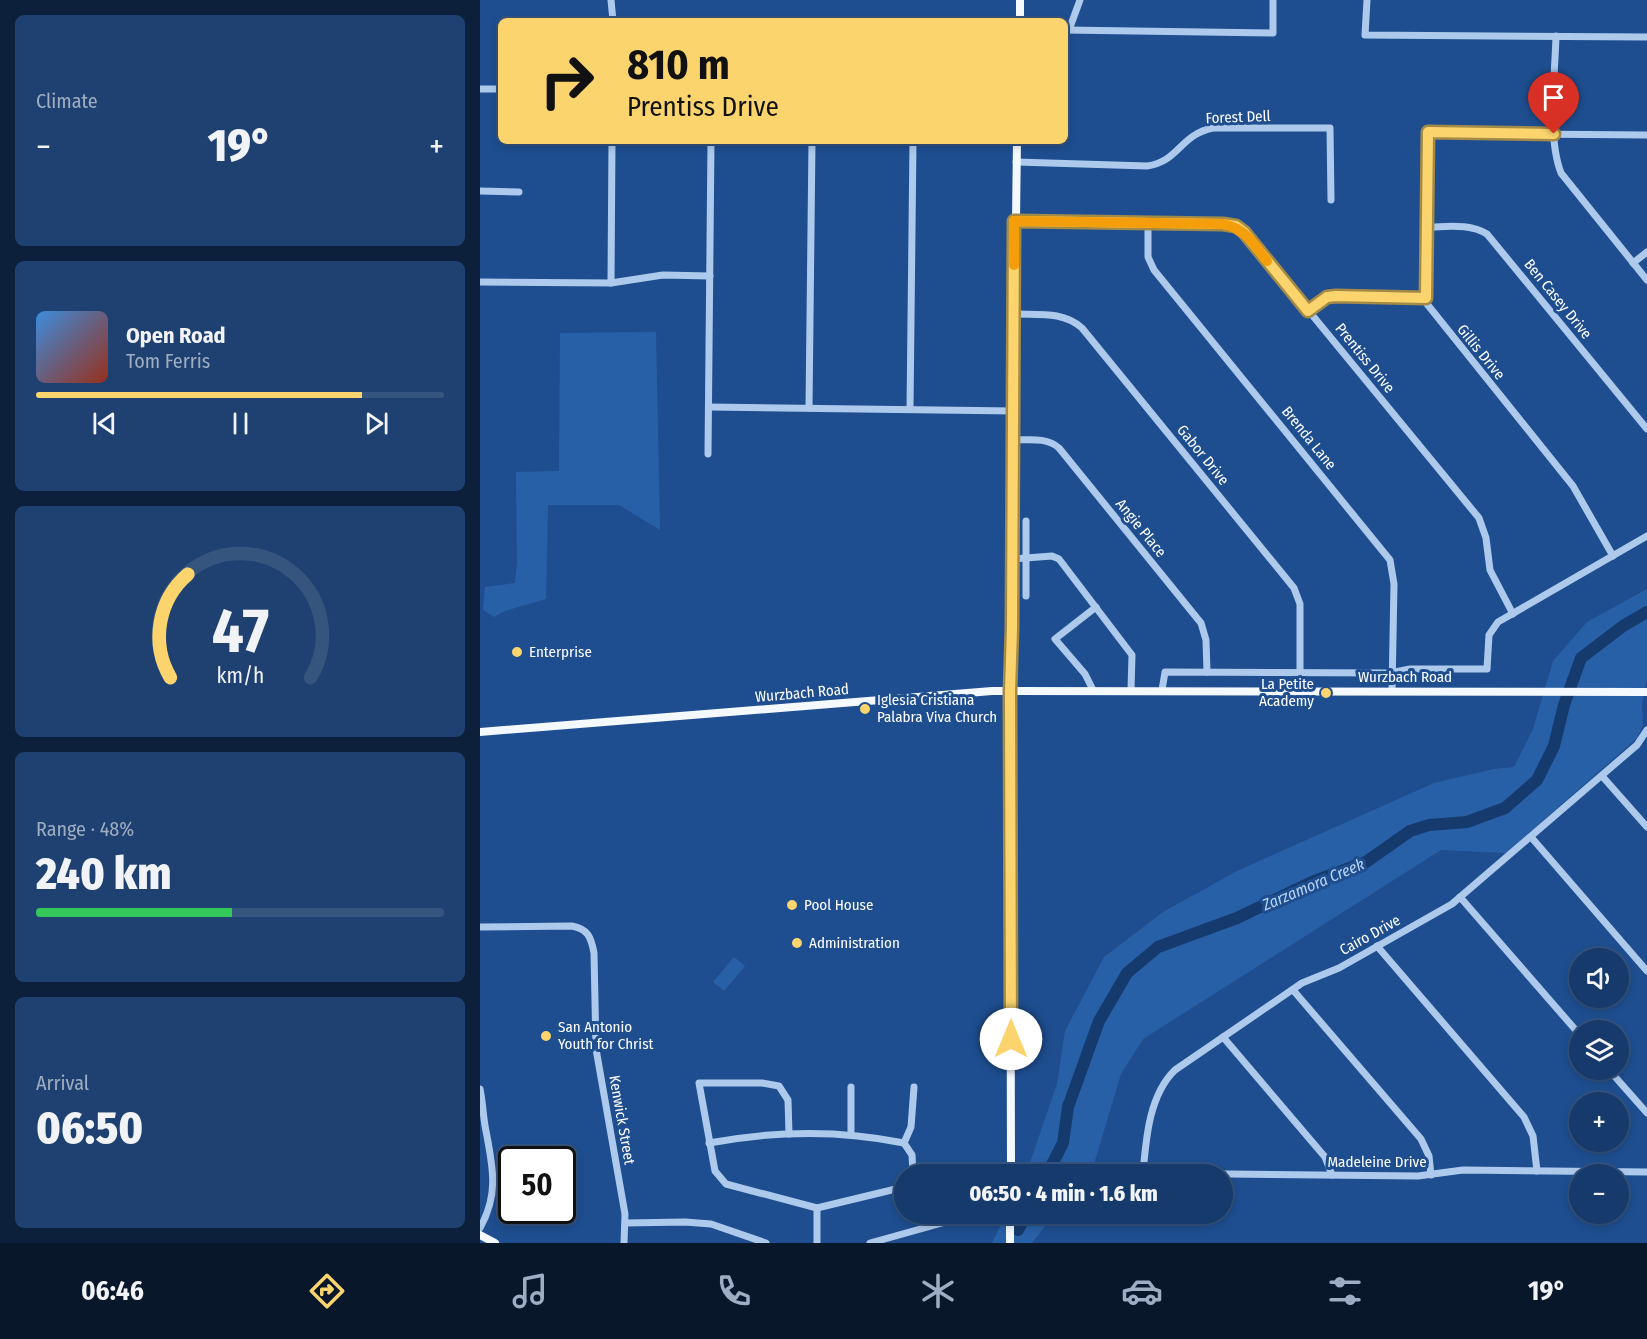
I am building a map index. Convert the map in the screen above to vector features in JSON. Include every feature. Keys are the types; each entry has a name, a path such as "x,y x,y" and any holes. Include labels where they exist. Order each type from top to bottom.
{"main road":[{"path":"1020,0 1020,18"},
{"path":"1011,1164 1010,691 1014,440 1014,221 1017,144"},
{"name":"Wurzbach Road","path":"480,732 1010,691 1647,692"},
{"path":"1010,1224 1010,1243"},
{"path":"480,1235 495,1243"}],"street":[{"path":"611,0 613,18"},
{"path":"1068,28 1080,0"},
{"path":"1068,30 1273,33 1273,0"},
{"path":"1367,0 1365,35 1647,36"},
{"path":"1556,36 1555,155 1565,180 1647,280"},
{"path":"480,88 498,89"},
{"name":"Forest Dell","path":"1016,162 1147,166 1160,164 1169,159 1188,138 1202,130 1213,128 1330,128 1331,200"},
{"name":"Gillis Drive","path":"1554,134 1428,132 1426,298 1431,312 1573,486 1614,555"},
{"path":"1554,134 1647,135"},
{"path":"611,283 612,144"},
{"path":"708,454 711,144"},
{"path":"809,408 812,144"},
{"path":"910,409 913,144"},
{"path":"480,191 519,192"},
{"name":"Prentiss Drive","path":"1014,221 1223,224 1236,226 1244,232 1479,518 1486,538 1490,570 1513,614"},
{"name":"Brenda Lane","path":"1148,222 1148,257 1154,270 1390,560 1394,584 1392,691"},
{"name":"Ben Casey Drive","path":"1426,227 1468,227 1487,234 1647,429"},
{"path":"1633,263 1647,252"},
{"path":"480,282 611,283 663,275 710,276"},
{"path":"1308,311 1327,297 1336,296 1426,298"},
{"name":"Gabor Drive","path":"1014,315 1064,316 1082,328 1294,588 1300,604 1300,673"},
{"path":"709,407 1014,411"},
{"name":"Angie Place","path":"1014,440 1043,440 1054,443 1059,448 1201,623 1206,640 1207,672"},
{"path":"1026,521 1026,596"},
{"path":"1513,614 1647,536"},
{"path":"1012,559 1053,556 1059,559 1132,655 1131,690"},
{"path":"1094,690 1085,674 1055,639 1096,608"},
{"name":"Wurzbach Road","path":"1162,690 1165,672 1392,673 1410,669 1487,669 1489,635 1498,622 1513,614"},
{"name":"Cairo Drive","path":"1144,1164 1156,1098 1175,1070 1312,978 1339,968 1452,904 1637,745 1647,730"},
{"path":"1602,776 1647,827"},
{"path":"1531,837 1647,971"},
{"path":"1460,897 1569,1022"},
{"name":"Kenwick Street","path":"480,927 572,926 586,932 592,941 597,1058 626,1223 624,1243"},
{"path":"1377,946 1524,1117 1533,1136 1537,1171"},
{"path":"1293,990 1421,1139 1429,1156 1431,1175"},
{"path":"1223,1037 1325,1157 1332,1175"},
{"path":"1618,1080 1647,1113"},
{"path":"789,1134 788,1101 779,1086 762,1083 699,1083 715,1172 726,1184 817,1208 894,1189"},
{"path":"851,1087 851,1135"},
{"path":"904,1143 911,1127 914,1087"},
{"path":"480,1089 494,1175 492,1199 480,1228"},
{"path":"709,1143 749,1135 873,1136 904,1143 912,1155 912,1164"},
{"name":"Madeleine Drive","path":"1233,1174 1431,1175 1463,1170 1647,1172"},
{"path":"816,1243 817,1208"},
{"path":"626,1223 711,1224 766,1243"},
{"path":"870,1243 938,1224"}],"shaded area":[{"path":"656,332 660,530 619,505 548,505 546,599 505,611 494,617 483,610 485,587 515,583 517,563 516,472 559,471 560,333"},
{"path":"1647,589 1647,679 1642,704 1643,725 1637,738 1506,853 1441,850 1143,1039 1121,1074 1094,1164 1029,1164 1057,1084 1065,1031 1104,957 1163,912 1237,871 1434,783 1494,769 1514,767 1533,729 1553,661 1587,622"},
{"path":"734,957 745,966 724,991 713,982"},
{"path":"1001,1224 1047,1224 1032,1243 992,1243"}],"waterway":[{"name":"Zarzamora Creek","path":"1052,1164 1063,1143 1068,1107 1099,1021 1127,973 1158,947 1237,918 1312,882 1366,862 1410,831 1429,825 1467,822 1505,808 1537,780 1554,746 1564,705 1581,658 1623,626 1647,612"},
{"name":"Zarzamora Creek","path":"1018,1230 1021,1224"}],"slow traffic":[{"path":"1014,265 1014,221 1236,226 1244,232 1267,261"}],"place":[{"name":"Enterprise","path":"517,652"},
{"name":"La Petite Academy","path":"1326,693"},
{"name":"Iglesia Cristiana Palabra Viva Church","path":"865,709"},
{"name":"Pool House","path":"792,905"},
{"name":"Administration","path":"797,943"},
{"name":"San Antonio Youth for Christ","path":"546,1036"}],"route":[{"path":"1011,1039 1010,691 1014,221 1236,226 1244,232 1308,311 1327,297 1336,296 1426,298 1428,132 1554,134"}]}
